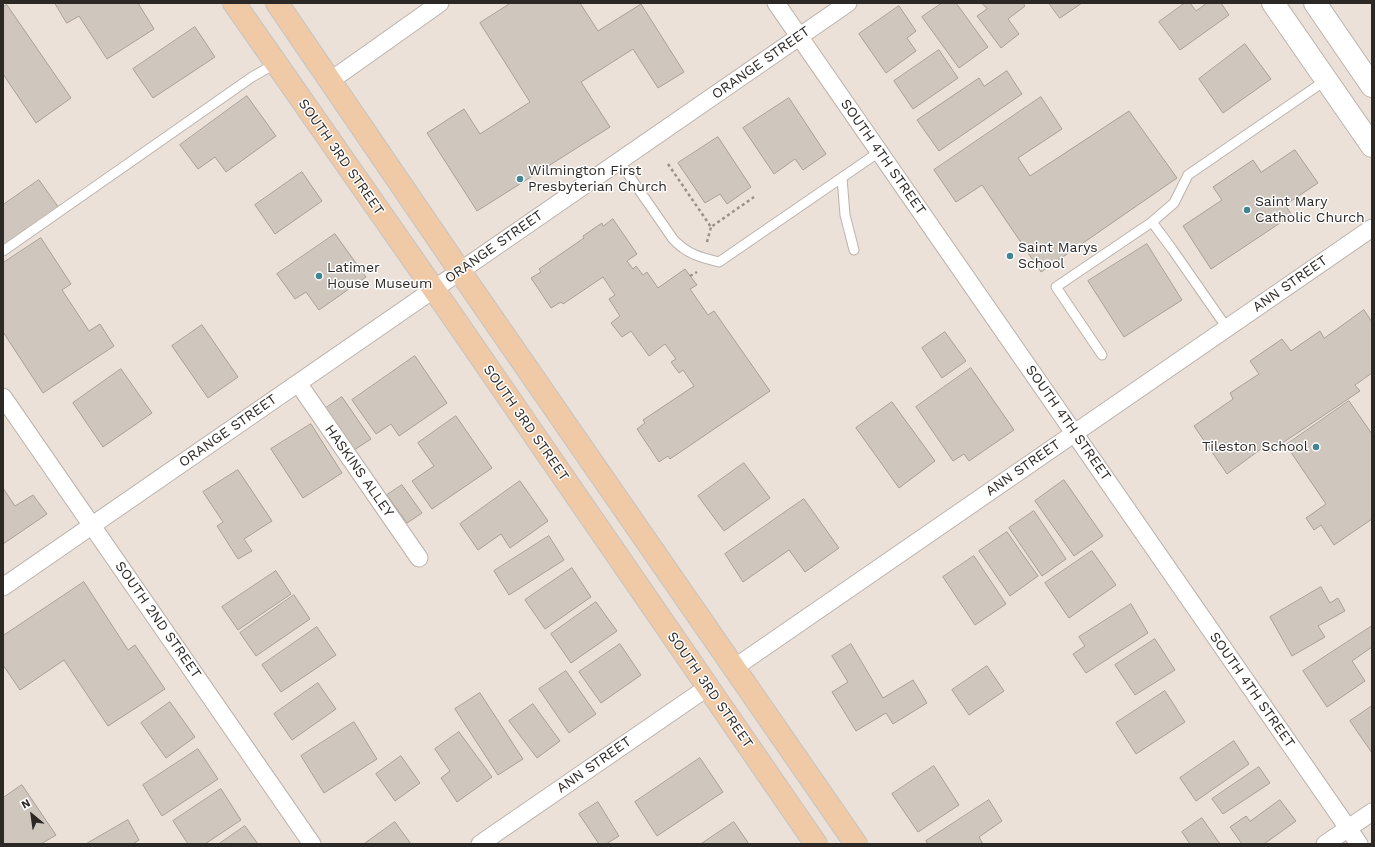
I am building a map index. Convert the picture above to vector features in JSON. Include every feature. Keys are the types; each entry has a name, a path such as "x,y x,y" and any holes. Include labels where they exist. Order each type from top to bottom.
{"main road":[{"name":"SOUTH 3RD STREET","path":"234,3 275,64 434,289 816,844"},
{"path":"277,3 459,271 856,844"}],"street":[{"path":"330,81 440,3"},
{"name":"SOUTH 4TH STREET","path":"776,3 1359,844"},
{"name":"ORANGE STREET","path":"3,587 848,3"},
{"path":"1273,3 1372,146"},
{"path":"1315,3 1372,86"},
{"name":"ANN STREET","path":"734,668 1372,228"},
{"name":"HASKINS ALLEY","path":"298,383 419,558"},
{"name":"SOUTH 2ND STREET","path":"3,397 312,844"},
{"name":"ANN STREET","path":"480,844 708,687"},
{"path":"1325,844 1372,812"}],"lane":[{"path":"3,251 252,77 275,64"},
{"path":"1102,355 1056,287 1152,222 1174,203 1188,175 1326,80"},
{"path":"619,161 680,247 691,254 719,262 879,152"},
{"path":"842,178 845,215 854,250"},
{"path":"1152,222 1227,328"}],"path":[{"path":"668,164 711,227 754,197"}],"building":[{"path":"55,3 138,3 154,29 107,59 79,16 67,23"},
{"path":"511,3 580,3 598,31 641,4 684,72 658,88 633,49 581,82 610,127 477,211 427,133 464,109 480,134 530,102 480,23"},
{"path":"942,3 956,3 988,47 959,68 922,17"},
{"path":"982,3 1023,3 1025,6 1008,19 1019,34 1001,48 977,16 987,9"},
{"path":"1049,3 1082,3 1060,18"},
{"path":"1185,3 1190,3 1196,11 1207,3 1221,3 1229,15 1180,50 1159,22"},
{"path":"7,5 71,98 36,123 3,74 3,7"},
{"path":"899,6 916,31 907,38 916,51 886,73 859,34"},
{"path":"195,27 215,57 153,98 133,69"},
{"path":"1245,44 1271,79 1223,113 1199,79"},
{"path":"939,50 958,78 913,109 894,81"},
{"path":"1007,71 1022,94 939,151 917,120 979,78 984,86"},
{"path":"247,96 276,136 226,172 215,157 198,169 180,145"},
{"path":"1041,97 1062,129 1018,158 1030,176 1129,111 1177,178 1041,272 982,185 956,202 934,170"},
{"path":"789,98 826,154 803,170 795,159 774,174 743,128"},
{"path":"718,137 751,187 727,204 720,194 705,203 678,163"},
{"name":"Saint Mary Catholic Church","path":"1295,150 1318,183 1285,205 1292,215 1211,269 1183,226 1222,200 1213,187 1253,160 1261,172"},
{"path":"302,172 322,201 275,234 255,205"},
{"path":"39,180 59,208 3,247 3,205"},
{"path":"613,219 637,254 627,261 633,269 636,266 643,275 647,272 658,288 685,269 697,285 690,289 708,315 714,311 770,391 670,459 668,456 659,462 637,429 645,423 643,420 694,386 683,370 679,373 671,362 676,359 665,344 649,356 631,331 622,337 611,323 620,316 609,299 615,295 603,277 563,304 561,302 551,308 531,278 541,272 539,269 584,238 583,236 602,223 603,226"},
{"path":"335,234 366,277 319,310 306,292 295,299 277,274"},
{"path":"41,238 71,284 62,290 89,331 100,324 114,346 43,393 3,332 3,263"},
{"path":"1147,244 1182,300 1124,337 1088,281"},
{"path":"1364,310 1372,322 1372,373 1355,385 1360,391 1269,452 1265,446 1227,474 1194,426 1233,399 1230,393 1259,374 1250,361 1282,339 1291,351 1320,331 1324,338"},
{"path":"202,325 238,377 208,398 172,346"},
{"path":"945,332 966,361 942,378 922,348"},
{"path":"415,356 447,403 399,436 391,424 376,434 352,400"},
{"path":"971,368 1014,430 969,461 964,454 953,461 916,407"},
{"path":"121,369 152,413 103,447 73,403"},
{"path":"342,397 371,439 351,452 323,410"},
{"path":"1349,401 1372,434 1372,519 1334,545 1321,525 1314,530 1306,518 1326,504 1286,445"},
{"path":"892,402 935,461 899,488 856,428"},
{"path":"456,416 492,468 432,509 412,481 434,466 418,443"},
{"path":"311,424 342,473 303,498 271,449"},
{"path":"744,463 770,498 724,531 698,496"},
{"path":"238,470 272,521 244,539 252,551 238,559 217,526 223,522 203,492"},
{"path":"1064,480 1103,536 1074,556 1035,501"},
{"path":"520,481 548,521 510,548 501,534 478,550 460,524"},
{"path":"402,485 422,513 407,523 387,495"},
{"path":"3,488 15,506 33,495 47,514 3,544"},
{"path":"804,499 839,548 805,572 789,550 743,582 725,554"},
{"path":"1034,511 1066,559 1042,576 1009,528"},
{"path":"1007,532 1038,576 1010,596 979,551"},
{"path":"549,536 564,560 509,595 494,571"},
{"path":"1092,551 1116,585 1069,618 1045,583"},
{"path":"974,556 1006,604 975,625 943,577"},
{"path":"572,568 591,597 545,629 525,600"},
{"path":"276,571 291,594 238,630 222,607"},
{"path":"84,582 128,650 135,645 165,689 108,726 64,660 20,690 3,665 3,636"},
{"path":"1321,587 1330,603 1338,598 1345,611 1318,626 1325,637 1292,656 1270,617"},
{"path":"294,595 310,619 256,656 240,633"},
{"path":"596,602 617,631 571,663 551,634"},
{"path":"1131,604 1148,633 1086,673 1073,654 1085,646 1079,637"},
{"path":"1372,626 1372,647 1352,661 1365,681 1327,707 1303,671"},
{"path":"317,627 336,655 281,692 262,665"},
{"path":"1155,639 1175,670 1135,695 1115,665"},
{"path":"620,644 641,675 601,703 579,672"},
{"path":"851,644 883,698 913,680 927,703 893,724 886,713 856,731 832,692 848,682 832,656"},
{"path":"987,666 1004,691 969,715 952,690"},
{"path":"566,671 596,714 569,733 539,689"},
{"path":"318,683 336,709 292,740 274,714"},
{"path":"1165,691 1185,722 1136,754 1116,723"},
{"path":"480,693 523,759 498,775 455,709"},
{"path":"170,702 195,737 166,758 141,723"},
{"path":"533,704 560,741 537,758 509,721"},
{"path":"1372,706 1372,753 1350,721"},
{"path":"354,722 377,759 324,793 301,756"},
{"path":"459,732 492,777 457,802 441,778 450,771 435,749"},
{"path":"1234,741 1249,764 1196,801 1180,778"},
{"path":"198,749 218,779 162,816 143,785"},
{"path":"401,756 420,783 395,801 376,774"},
{"path":"700,758 723,792 657,836 635,802"},
{"path":"934,766 959,805 918,832 892,794"},
{"path":"1259,767 1270,783 1223,814 1212,799"},
{"path":"22,785 56,835 41,844 3,844 3,798"},
{"path":"221,789 241,820 205,844 188,844 173,821"},
{"path":"989,800 1002,821 979,837 983,844 928,844 926,841"},
{"path":"1280,800 1296,821 1264,844 1242,844 1230,827 1246,816 1250,821"},
{"path":"598,802 619,836 606,844 599,844 579,814"},
{"path":"1202,818 1220,844 1190,844 1182,832"},
{"path":"128,820 139,840 133,844 86,844"},
{"path":"395,822 411,844 364,844"},
{"path":"734,822 749,844 701,844"},
{"path":"245,826 258,844 219,844"}],"place":[{"name":"Wilmington First Presbyterian Church","path":"520,179"},
{"name":"Saint Mary Catholic Church","path":"1247,210"},
{"name":"Saint Marys School","path":"1010,256"},
{"name":"Latimer House Museum","path":"319,276"},
{"name":"Tileston School","path":"1316,447"}]}
